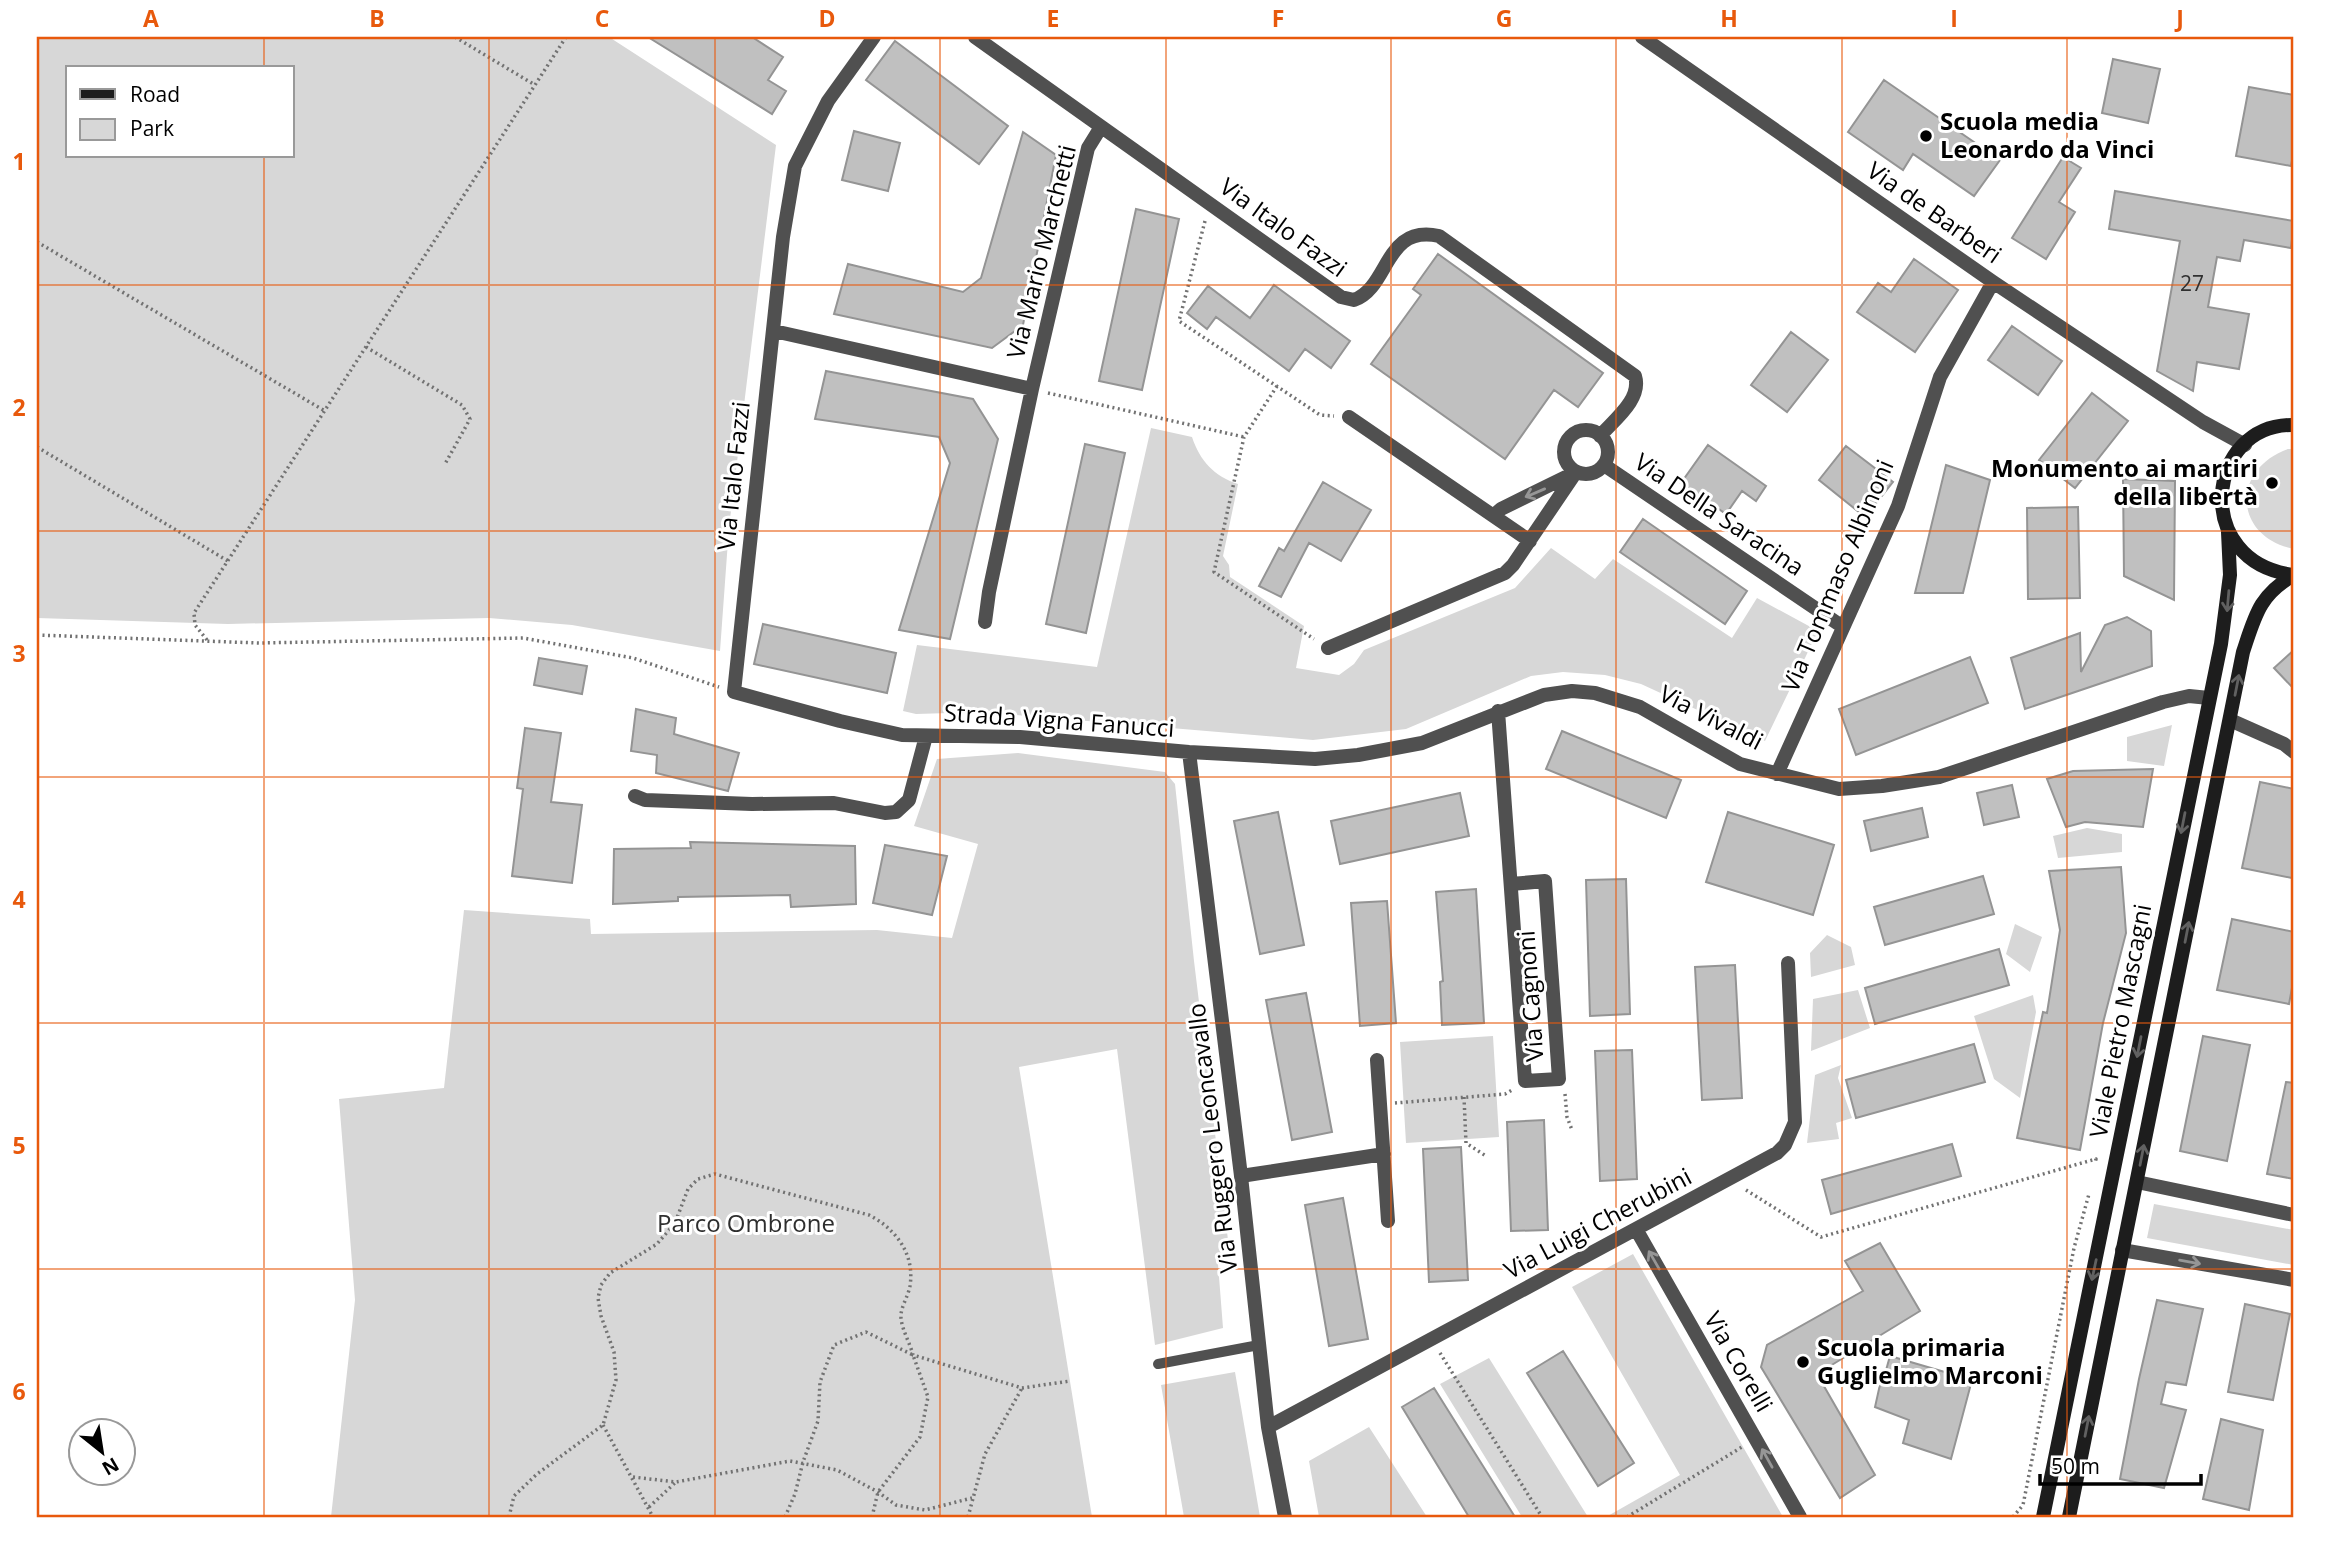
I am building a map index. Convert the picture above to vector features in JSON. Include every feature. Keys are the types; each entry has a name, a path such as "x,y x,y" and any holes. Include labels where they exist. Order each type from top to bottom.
{"main road":[{"path":"2245,445 2294,414"},
{"path":"2269,430 2294,425"},
{"name":"Viale Pietro Mascagni","path":"2043,1517 2227,609 2230,575 2228,532 2222,514 2221,495 2229,468 2245,445"},
{"path":"2228,532 2237,547 2249,558 2278,573 2294,575"},
{"name":"Viale Pietro Mascagni","path":"2069,1517 2243,652 2256,613 2271,591 2294,575"}],"street":[{"name":"Via Italo Fazzi","path":"734,692 783,237 795,166 828,101 874,37"},
{"name":"Via Italo Fazzi","path":"975,37 1341,297 1354,300 1365,293 1404,240 1422,234 1439,236 1635,376 1636,394 1600,436"},
{"name":"Via de Barberi","path":"1642,37 1993,282 2203,422 2245,445"},
{"name":"Via Mario Marchetti","path":"985,622 1031,389 1088,148 1101,127"},
{"name":"Via Tommaso Albinoni","path":"1777,774 1898,506 1940,377 1993,282"},
{"name":"Via Mario Marchetti","path":"774,331 1031,389"},
{"path":"1349,417 1530,541"},
{"path":"1328,648 1505,573 1576,472 1570,467 1564,454 1568,440 1587,430 1600,436"},
{"name":"Via Della Saracina","path":"1494,515 1508,505 1576,472 1595,473 1604,465 1608,452 1600,436"},
{"name":"Via Della Saracina","path":"1604,465 1843,627"},
{"name":"Via Vivaldi","path":"1189,752 1315,759 1358,755 1422,743 1544,695 1572,691 1595,693 1640,707 1740,764 1839,789 1882,786 1939,777 2163,702 2189,696 2209,698"},
{"name":"Strada Vigna Fanucci","path":"734,692 902,735 1020,737 1189,752"},
{"name":"Via Cagnoni","path":"1498,711 1525,1081 1559,1079 1545,881 1511,884"},
{"path":"2230,720 2284,744 2294,752"},
{"name":"Strada Vigna Fanucci","path":"635,796 645,800 752,804 834,803 885,813 896,812 909,800 926,736"},
{"name":"Via Ruggero Leoncavallo","path":"1189,752 1241,1177 1268,1427 1285,1517"},
{"name":"Via Luigi Cherubini","path":"1268,1427 1777,1153 1785,1145 1795,1122 1788,963"},
{"path":"1377,1060 1388,1221"},
{"path":"1241,1177 1384,1154"},
{"path":"2137,1182 2294,1215"},
{"name":"Via Corelli","path":"1636,1229 1800,1517"},
{"path":"2122,1250 2294,1280"}],"lane":[{"path":"1158,1364 1259,1345"}],"path":[{"path":"455,37 535,85"},
{"path":"207,640 194,625 194,613 566,37"},
{"path":"1210,202 1179,321 1320,415 1349,417"},
{"path":"37,242 325,411"},
{"path":"366,347 462,405 470,419 445,464"},
{"path":"1277,386 1244,437 1214,572 1328,648"},
{"path":"1031,389 1244,437"},
{"path":"37,447 228,561"},
{"path":"37,635 259,643 523,638 633,657 734,692"},
{"path":"1559,1079 1572,1130"},
{"path":"1380,1104 1505,1094 1525,1081"},
{"path":"1464,1097 1466,1143 1486,1156"},
{"path":"1731,1178 1749,1193 1821,1237 2096,1159 2094,1172"},
{"path":"509,1517 514,1496 537,1474 603,1425 616,1380 614,1352 601,1316 598,1298 601,1285 610,1273 657,1244 675,1223 688,1189 698,1179 715,1174 869,1215 891,1229 906,1250 910,1263 910,1286 900,1317 928,1396 920,1437 878,1492 872,1517"},
{"path":"2013,1517 2023,1505 2074,1248 2091,1185"},
{"path":"785,1517 818,1421 820,1382 834,1345 866,1332 914,1355 1022,1388 1070,1381"},
{"path":"1431,1339 1542,1517"},
{"path":"968,1517 985,1454 1022,1388"},
{"path":"603,1425 653,1517"},
{"path":"1627,1517 1756,1439"},
{"path":"633,1478 676,1482 790,1461 837,1470 878,1492 895,1505 925,1510 972,1498"},
{"path":"649,1507 676,1482"}],"green space":[{"path":"37,37 609,37 776,145 729,527 720,651 572,625 489,618 228,624 37,618"},
{"path":"1151,428 1192,437 1209,466 1222,477 1238,484 1223,556 1229,565 1230,577 1304,626 1296,668 1339,675 1354,664 1364,650 1515,588 1551,548 1595,579 1613,559 1732,638 1757,598 1818,631 1765,741 1641,684 1605,675 1563,672 1531,676 1406,729 1313,740 982,712 916,714 903,711 917,645 1097,667"},
{"path":"2288,449 2294,449 2294,549 2274,542 2260,531 2250,518 2247,502 2249,487 2256,472 2269,459"},
{"path":"2172,725 2164,766 2127,761 2127,737"},
{"name":"Parco Ombrone","path":"1018,753 1165,772 1175,784 1229,1248 1218,1264 1223,1328 1155,1345 1117,1049 1019,1067 1092,1517 331,1517 355,1300 339,1099 444,1088 464,910 590,919 591,934 877,930 952,938 978,844 914,826 937,759"},
{"path":"2087,828 2122,834 2122,852 2058,858 2053,836"},
{"path":"2015,924 2042,937 2030,972 2006,954"},
{"path":"1827,935 1851,947 1855,965 1811,977 1810,953"},
{"path":"1858,990 1870,1028 1811,1051 1813,999"},
{"path":"2033,995 2036,1012 2020,1098 1994,1079 1974,1016"},
{"path":"1493,1036 1499,1137 1406,1143 1400,1042"},
{"path":"1841,1065 1838,1078 1852,1118 1836,1123 1839,1139 1807,1143 1815,1075"},
{"path":"2154,1204 2294,1230 2294,1265 2147,1238"},
{"path":"1633,1254 1783,1517 1606,1517 1680,1475 1572,1287"},
{"path":"1489,1358 1588,1517 1522,1517 1440,1384"},
{"path":"1235,1372 1260,1517 1184,1517 1161,1385"},
{"path":"1369,1427 1427,1517 1319,1517 1309,1461"}],"building":[{"path":"648,37 752,37 783,57 768,80 786,91 772,114"},
{"path":"895,41 1008,126 979,164 866,80"},
{"path":"2113,59 2160,69 2148,123 2102,113"},
{"path":"1884,80 2000,160 1974,196 1913,154 1903,170 1848,132"},
{"path":"2249,87 2294,95 2294,149 2291,166 2236,156"},
{"path":"854,131 900,143 888,191 842,180"},
{"path":"1023,132 1056,155 1023,325 992,348 834,314 848,264 963,292 981,278"},
{"path":"2063,157 2081,168 2059,202 2075,212 2046,259 2012,238"},
{"path":"2115,191 2294,221 2291,248 2244,240 2240,261 2217,257 2208,307 2249,314 2239,369 2197,362 2193,391 2157,371 2180,241 2109,229"},
{"path":"1136,209 1179,219 1142,390 1099,381"},
{"path":"1438,254 1603,373 1578,407 1554,390 1505,459 1371,364 1421,295 1413,289"},
{"path":"1914,259 1958,290 1915,352 1857,312 1878,283 1891,292"},
{"path":"1274,285 1350,341 1331,368 1305,349 1289,371 1216,317 1207,329 1187,313 1208,286 1250,318"},
{"path":"2012,326 2062,361 2038,395 1988,360"},
{"path":"1791,332 1828,360 1787,412 1751,385"},
{"path":"826,371 973,399 998,439 950,639 899,630 950,463 939,437 815,419"},
{"path":"2092,393 2128,421 2075,488 2039,460"},
{"path":"1085,444 1125,453 1086,633 1046,624"},
{"path":"1708,445 1766,486 1756,501 1742,491 1726,514 1681,483"},
{"path":"1846,446 1893,482 1865,517 1819,480"},
{"path":"1946,465 1990,480 1963,593 1915,593"},
{"path":"2123,479 2175,481 2174,600 2124,576"},
{"path":"1323,482 1371,510 1341,561 1309,543 1281,597 1259,586 1279,548 1284,551"},
{"path":"2078,507 2080,598 2028,599 2027,508"},
{"path":"1643,519 1747,591 1725,624 1620,552"},
{"path":"2127,617 2151,631 2152,666 2025,709 2011,658 2080,633 2081,672 2105,625"},
{"path":"763,624 896,653 887,693 754,664"},
{"path":"2294,650 2294,689 2274,668"},
{"path":"1970,657 1988,703 1856,755 1839,709"},
{"path":"539,658 587,666 582,694 534,685"},
{"path":"636,709 676,718 674,734 739,753 728,791 656,773 657,755 631,751"},
{"path":"525,728 561,733 551,802 582,805 572,883 512,876 523,789 517,788"},
{"path":"1562,731 1681,780 1666,818 1546,769"},
{"path":"2153,769 2143,827 2085,822 2066,827 2047,779 2073,771"},
{"path":"2260,782 2294,789 2292,878 2242,868"},
{"path":"2012,785 2019,817 1984,825 1977,793"},
{"path":"1460,793 1469,836 1340,864 1331,821"},
{"path":"1922,808 1928,837 1871,851 1864,821"},
{"path":"1278,812 1304,945 1260,954 1234,821"},
{"path":"1728,812 1834,845 1813,915 1706,882"},
{"path":"690,842 855,846 856,904 791,907 790,895 678,897 678,901 613,904 614,849 691,848"},
{"path":"885,845 947,856 932,915 873,903"},
{"path":"2121,867 2126,933 2103,1023 2080,1150 2017,1138 2043,1012 2047,1013 2060,930 2049,871"},
{"path":"1983,876 1994,914 1885,945 1874,907"},
{"path":"1626,879 1630,1014 1590,1016 1586,880"},
{"path":"1476,889 1484,1023 1442,1025 1440,982 1443,981 1436,892"},
{"path":"1387,901 1396,1023 1360,1026 1351,903"},
{"path":"2232,919 2294,932 2294,977 2289,1004 2217,990"},
{"path":"1999,949 2009,985 1875,1024 1865,988"},
{"path":"1735,965 1742,1098 1702,1100 1695,967"},
{"path":"1306,993 1332,1132 1292,1140 1266,1000"},
{"path":"2203,1036 2250,1045 2227,1161 2180,1151"},
{"path":"1974,1044 1985,1082 1856,1118 1846,1080"},
{"path":"1632,1050 1637,1179 1600,1181 1595,1051"},
{"path":"2286,1082 2294,1083 2294,1179 2267,1174"},
{"path":"1544,1120 1548,1230 1511,1231 1507,1122"},
{"path":"1952,1144 1961,1176 1831,1214 1822,1180"},
{"path":"1461,1147 1468,1280 1429,1282 1423,1149"},
{"path":"1343,1198 1368,1339 1329,1346 1305,1205"},
{"path":"1880,1243 1920,1311 1817,1374 1875,1475 1840,1498 1761,1367 1767,1345 1863,1291 1845,1261"},
{"path":"2157,1300 2203,1309 2186,1385 2166,1382 2161,1404 2186,1410 2164,1488 2120,1479"},
{"path":"2245,1304 2290,1314 2273,1400 2228,1392"},
{"path":"1563,1351 1634,1463 1598,1486 1527,1373"},
{"path":"1890,1356 1972,1380 1951,1459 1903,1443 1909,1420 1875,1407"},
{"path":"1434,1388 1515,1517 1469,1517 1402,1407"},
{"path":"2221,1419 2263,1430 2249,1510 2203,1499"}],"place":[{"name":"Scuola media Leonardo da Vinci","path":"1926,136"},
{"name":"Monumento ai martiri della libertà","path":"2272,483"},
{"name":"Scuola primaria Guglielmo Marconi","path":"1803,1362"}]}
